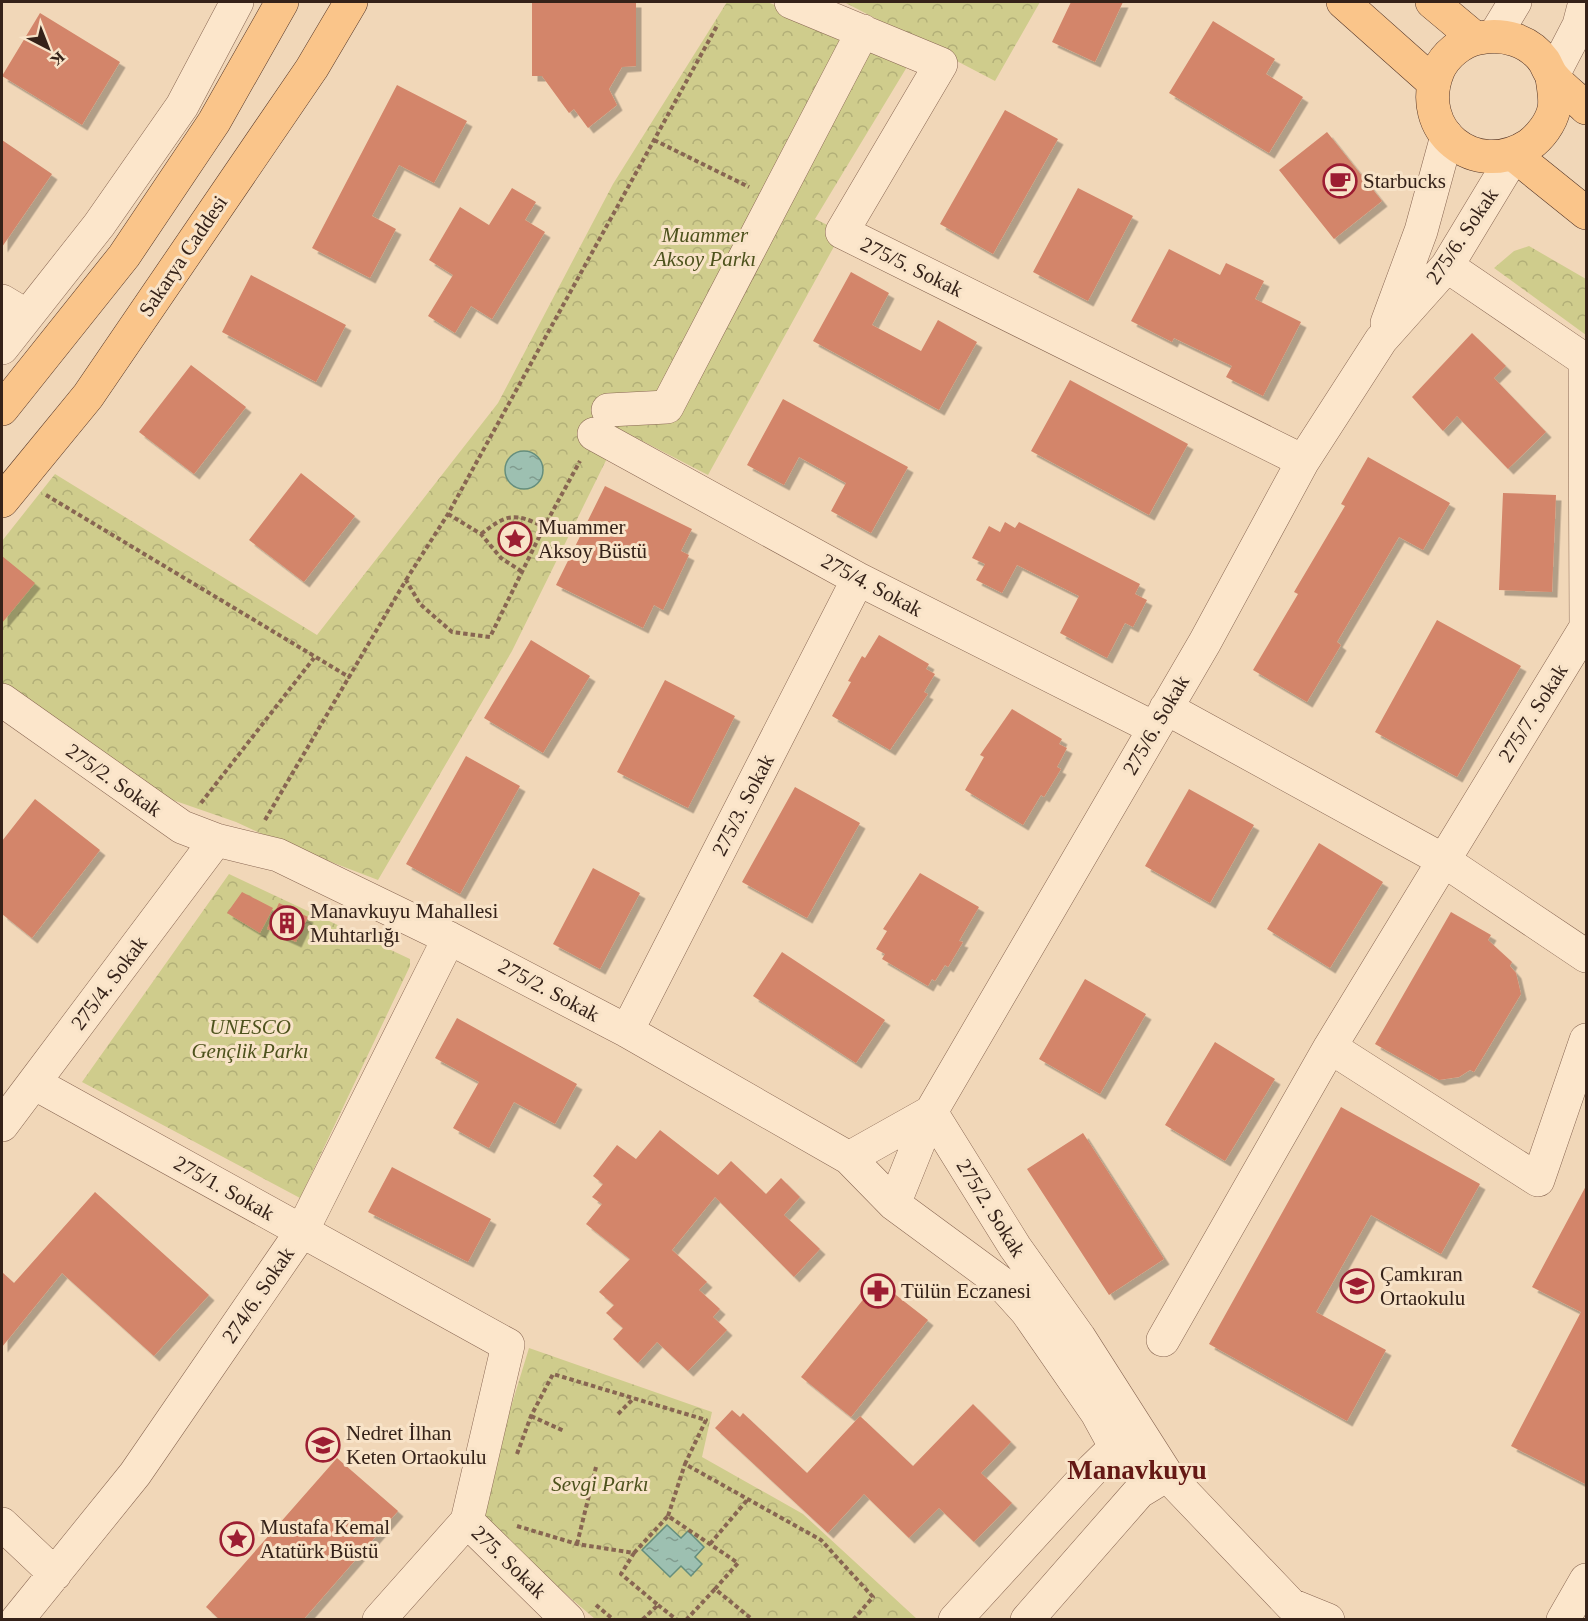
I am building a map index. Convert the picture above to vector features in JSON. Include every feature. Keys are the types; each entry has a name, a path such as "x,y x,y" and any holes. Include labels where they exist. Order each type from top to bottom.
{"main road":[{"path":"2,409 124,256 214,122 282,2"},
{"name":"Sakarya Caddesi","path":"11,490 88,396 312,68 351,2"},
{"path":"1343,2 1434,83"},
{"path":"1432,2 1485,37"},
{"path":"1485,37 1514,38 1530,47 1544,60 1552,77 1554,108 1540,137 1514,155 1496,158 1477,156 1461,148 1447,136 1437,120 1433,102 1434,83 1449,55 1461,45 1485,37"},
{"path":"1552,77 1587,108"},
{"path":"1514,155 1587,213"}],"street":[{"path":"2,348 14,309 99,225 182,106 237,2"},
{"name":"275/5. Sokak","path":"791,2 941,64 842,232 1303,461"},
{"path":"1485,37 1515,2"},
{"path":"1552,77 1579,26 1585,2"},
{"path":"601,422 667,407 862,31"},
{"path":"182,106 214,122"},
{"name":"275/6. Sokak","path":"1381,340 1421,231 1447,136"},
{"name":"275/6. Sokak","path":"932,1112 1204,642 1303,461 1381,340 1447,266 1514,155"},
{"name":"275/7. Sokak","path":"1163,1340 1330,1047 1586,627 1585,360 1447,266"},
{"name":"275/4. Sokak","path":"601,422 858,579 1160,718 1443,860 1587,956"},
{"name":"275/3. Sokak","path":"627,1031 858,579"},
{"name":"275/2. Sokak","path":"2,700 182,827 216,840 249,846 278,855 449,938 627,1031 849,1158 894,1203 1000,1282 1021,1305 1097,1413 1167,1475 1291,1605 1328,1620"},
{"name":"275/4. Sokak","path":"2,1125 216,840"},
{"name":"274/6. Sokak","path":"17,1620 135,1474 302,1231 449,938"},
{"path":"1330,1047 1538,1180 1587,1040"},
{"name":"275/1. Sokak","path":"34,1083 508,1345 473,1527"},
{"path":"849,1158 932,1112"},
{"path":"894,1203 932,1112"},
{"name":"275/2. Sokak","path":"932,1112 1015,1247 1079,1337 1126,1437"},
{"path":"955,1620 1126,1437"},
{"path":"1027,1620 1139,1492 1167,1475"},
{"path":"2,1524 55,1574"},
{"name":"275. Sokak","path":"379,1620 473,1527 578,1609"},
{"path":"1563,1620 1587,1581"}],"path":[{"path":"249,846 406,580 448,514 718,24"},
{"path":"406,580 420,604 452,632 490,637 544,526 601,422"},
{"path":"11,490 349,677"},
{"path":"448,514 481,534 501,558 521,571"},
{"path":"481,534 504,516 525,517 544,526"},
{"path":"182,827 314,658"},
{"path":"516,1457 531,1416 553,1374 706,1420 686,1464 668,1516 634,1553 621,1574 677,1620"},
{"path":"618,1414 634,1398"},
{"path":"531,1416 564,1431"},
{"path":"686,1464 821,1540 873,1597 853,1620"},
{"path":"577,1544 596,1467"},
{"path":"710,1544 748,1499"},
{"path":"668,1516 738,1563 686,1620"},
{"path":"473,1527 493,1518 577,1544 634,1553"},
{"path":"715,1588 753,1620"},
{"path":"643,1619 658,1605"},
{"path":"578,1609 614,1620"}],"green space":[{"name":"Muammer Aksoy Parkı","path":"727,2 767,2 913,57 815,219 842,232 708,475 621,430 512,651 378,880 279,842 236,822 164,797 2,685 2,541 55,474 317,635 498,403 613,184"},
{"path":"844,2 1040,2 995,81"},
{"path":"1529,246 1586,279 1586,335 1494,268 1514,251"},
{"name":"UNESCO Gençlik Parkı","path":"229,874 410,959 410,966 300,1198 82,1082"},
{"name":"Sevgi Parkı","path":"529,1348 712,1412 702,1457 803,1514 917,1619 595,1619 477,1518"}],"water":[{"path":"524,451 537,457 543,470 537,483 524,489 511,483 505,470 511,457"},
{"path":"667,1525 681,1538 688,1531 704,1547 695,1557 702,1564 691,1576 681,1566 670,1577 642,1550"}],"building":[{"path":"532,2 636,2 636,66 622,67 609,89 617,105 588,128 574,109 569,113 542,76 532,76"},
{"path":"1071,2 1123,2 1095,62 1052,42"},
{"path":"40,13 120,62 82,125 2,76"},
{"path":"1213,21 1275,59 1266,74 1303,97 1269,153 1169,93"},
{"path":"397,85 467,121 434,183 399,165 372,216 396,229 370,278 312,248"},
{"path":"1005,110 1058,139 993,254 940,224"},
{"path":"1327,132 1382,201 1334,239 1279,170"},
{"path":"2,140 52,174 2,247"},
{"path":"512,188 536,202 525,220 545,232 492,319 471,306 455,333 428,316 453,275 429,260 460,207 489,225"},
{"path":"1078,188 1133,216 1088,301 1033,272"},
{"path":"1169,249 1220,275 1226,263 1264,281 1255,299 1301,322 1263,396 1226,377 1232,366 1174,338 1172,342 1131,321"},
{"path":"851,272 889,293 872,325 921,351 938,320 977,342 939,410 813,341"},
{"path":"251,275 346,325 316,382 222,332"},
{"path":"1472,333 1506,366 1494,378 1546,432 1508,469 1457,416 1443,431 1412,397"},
{"path":"191,365 246,407 194,474 139,432"},
{"path":"1070,380 1188,444 1149,515 1031,451"},
{"path":"783,399 908,467 871,533 831,511 846,483 799,457 784,485 747,465"},
{"path":"1368,457 1450,503 1423,550 1399,537 1337,642 1341,645 1307,702 1253,670 1298,594 1294,592 1345,506 1341,504"},
{"path":"301,473 355,516 304,582 249,540"},
{"path":"605,486 692,529 681,551 689,555 663,610 654,605 643,628 556,585"},
{"path":"1503,493 1556,495 1552,592 1499,590"},
{"path":"1005,522 1015,528 1019,522 1140,584 1135,594 1147,600 1133,627 1125,623 1107,658 1060,633 1079,596 1017,565 1002,593 976,580 985,564 972,558 989,526 1000,532"},
{"path":"2,556 35,583 2,623"},
{"path":"1437,620 1521,666 1457,777 1375,732"},
{"path":"879,635 929,664 926,669 935,674 924,692 928,694 890,750 832,716 862,656 865,658"},
{"path":"531,640 590,676 543,753 484,718"},
{"path":"665,680 735,716 688,808 617,772"},
{"path":"1012,709 1062,739 1059,744 1067,748 1057,767 1061,769 1044,797 1041,795 1023,825 965,790 984,757 980,755"},
{"path":"466,756 520,786 460,894 406,864"},
{"path":"795,787 860,823 807,918 742,882"},
{"path":"1189,789 1254,825 1210,903 1145,866"},
{"path":"35,799 100,850 32,938 2,914 2,841"},
{"path":"1319,843 1383,882 1330,968 1267,929"},
{"path":"593,868 640,893 600,969 553,944"},
{"path":"920,873 979,907 959,941 963,942 948,967 945,965 935,981 932,979 928,986 882,959 885,954 876,949 887,931 883,929"},
{"path":"242,892 273,908 260,933 227,913"},
{"name":"Manavkuyu Mahallesi Muhtarlığı","path":"279,903 308,917 296,942 267,929"},
{"path":"1451,912 1491,935 1488,940 1512,962 1510,966 1516,973 1521,994 1474,1072 1470,1070 1459,1077 1439,1080 1375,1044"},
{"path":"782,952 885,1020 856,1063 753,996"},
{"path":"1085,979 1146,1014 1100,1094 1039,1059"},
{"path":"457,1018 577,1084 555,1124 514,1102 489,1148 453,1128 479,1082 435,1058"},
{"path":"1215,1042 1275,1079 1225,1161 1165,1125"},
{"path":"1341,1107 1480,1184 1441,1254 1371,1215 1316,1312 1386,1350 1347,1421 1209,1344"},
{"path":"660,1130 718,1175 731,1161 766,1194 781,1178 800,1197 784,1215 820,1249 794,1277 715,1197 672,1250 707,1282 699,1290 720,1309 713,1317 727,1330 688,1371 657,1342 638,1363 613,1339 623,1328 606,1313 614,1305 599,1292 630,1259 586,1224 602,1204 592,1197 603,1184 593,1176 617,1145 636,1159"},
{"path":"1083,1133 1164,1259 1109,1295 1027,1169"},
{"path":"392,1167 491,1219 468,1262 368,1212"},
{"path":"1587,1184 1587,1485 1511,1446 1581,1312 1532,1287"},
{"path":"95,1192 209,1295 154,1356 62,1273 2,1347 2,1272 14,1283"},
{"path":"878,1281 928,1320 851,1417 801,1377"},
{"path":"973,1404 1011,1442 981,1473 1012,1503 974,1542 939,1508 909,1538 864,1494 828,1533 715,1428 732,1410 740,1417 743,1413 807,1473 860,1416 913,1466"},
{"path":"337,1458 398,1511 303,1620 220,1620 206,1607"}],"place":[{"name":"Starbucks","path":"1340,181"},
{"name":"Muammer Aksoy Büstü","path":"515,539"},
{"name":"Manavkuyu Mahallesi Muhtarlığı","path":"287,923"},
{"name":"Çamkıran Ortaokulu","path":"1357,1286"},
{"name":"Tülün Eczanesi","path":"878,1291"},
{"name":"Nedret İlhan Keten Ortaokulu","path":"323,1445"},
{"name":"Mustafa Kemal Atatürk Büstü","path":"237,1539"}],"district":[{"name":"Manavkuyu","path":"1137,1470"}]}
